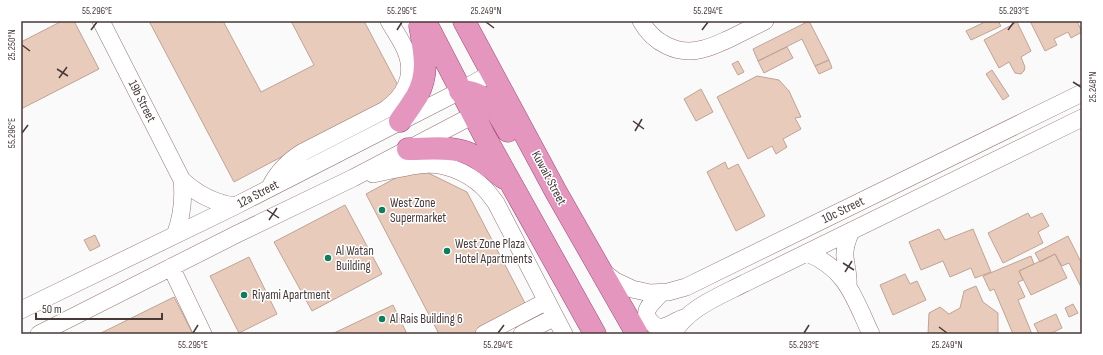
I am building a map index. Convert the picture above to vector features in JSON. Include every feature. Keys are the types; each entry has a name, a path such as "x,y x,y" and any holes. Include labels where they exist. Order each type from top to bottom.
{"main road":[{"path":"400,121 416,97 424,78 425,59 419,21"},
{"path":"424,21 460,91 490,106"},
{"path":"464,21 492,73 490,106 512,184 595,334"},
{"name":"Kuwait Street","path":"490,106 504,123 530,168 541,181 556,192 637,334"},
{"path":"408,149 446,149 464,151 482,161 512,184"}],"street":[{"name":"19b Street","path":"101,21 182,180 206,198 223,204 235,206"},
{"path":"270,188 276,176 292,158 385,110 394,104 401,95 406,86 409,75 408,56 390,21"},
{"path":"641,22 654,38 662,44 676,49 692,51 712,47 765,21"},
{"name":"12a Street","path":"21,310 235,206 460,91 492,73"},
{"name":"10c Street","path":"600,270 615,281 632,289 650,292 668,292 686,287 1082,93"},
{"name":"12a Street","path":"39,334 237,234 353,178 490,106"},
{"name":"10c Street","path":"674,334 676,329 686,317 697,308 807,252 1082,118"},
{"path":"353,178 420,164 437,165 453,169 470,177 484,188 496,203 564,334"},
{"name":"19b Street","path":"175,235 182,213 182,180"},
{"path":"848,286 845,247 851,231"},
{"path":"807,252 832,266 841,276 848,286 871,334"},
{"path":"171,267 203,334"},
{"path":"662,292 648,307 647,317 653,325 663,327 686,317"},
{"path":"21,296 42,300"},
{"path":"484,334 547,301"},
{"path":"522,334 555,317"}],"building":[{"path":"62,21 74,21 99,69 21,109 21,42"},
{"path":"149,21 223,21 261,92 314,65 291,21 364,21 402,93 234,182"},
{"path":"809,21 829,60 815,66 802,39 758,61 753,49"},
{"path":"987,21 998,21 1001,26 971,40 966,31"},
{"path":"1030,21 1077,21 1082,32 1071,38 1068,32 1054,39 1057,45 1045,51"},
{"path":"1017,22 1031,51 1021,57 1025,67 1021,74 1015,73 1009,62 999,68 984,40"},
{"path":"787,47 793,58 764,73 758,61"},
{"path":"829,60 832,68 819,74 815,66"},
{"path":"738,61 744,72 738,75 732,64"},
{"path":"992,70 1009,96 1003,100 986,74"},
{"path":"757,76 779,80 789,91 801,117 795,118 801,129 783,139 787,147 776,154 772,146 748,159 717,97"},
{"path":"701,89 713,112 696,121 684,99"},
{"path":"725,162 728,169 738,164 765,216 736,231 707,172"},
{"name":"West Zone Plaza Hotel Apartments","path":"416,167 467,192 527,307 474,334 439,334 366,194"},
{"name":"Al Watan Building","path":"345,205 382,274 312,311 274,242"},
{"path":"1028,213 1031,218 1042,213 1049,226 1038,232 1043,243 1003,263 988,233"},
{"path":"939,229 945,240 973,229 991,272 975,278 971,268 950,277 943,261 921,270 909,242"},
{"path":"95,235 100,246 90,251 84,240"},
{"path":"1068,236 1082,264 1082,289 1069,263 1062,266 1055,254 1040,262 1035,253"},
{"path":"1055,254 1067,278 1031,295 1019,271"},
{"path":"1031,256 1034,264 1019,271 1023,280 1018,282 1025,297 1018,300 1032,334 1013,334 994,289 990,291 983,276"},
{"name":"Riyami Apartment","path":"249,257 277,314 239,333 210,276"},
{"path":"905,274 910,284 917,281 926,300 893,315 880,285"},
{"path":"976,286 983,302 998,313 998,334 928,334 929,313 940,307 949,314 960,308 964,291"},
{"path":"174,297 193,334 99,334"},
{"path":"1073,304 1078,313 1069,317 1065,308"},
{"name":"Al Rais Building 6","path":"393,305 407,334 332,334"},
{"path":"1056,314 1062,328 1050,334 1039,334 1034,324"}],"place":[{"name":"West Zone Supermarket","path":"382,210"},
{"name":"West Zone Plaza Hotel Apartments","path":"447,251"},
{"name":"Al Watan Building","path":"328,258"},
{"name":"Riyami Apartment","path":"244,295"},
{"name":"Al Rais Building 6","path":"382,319"}]}
